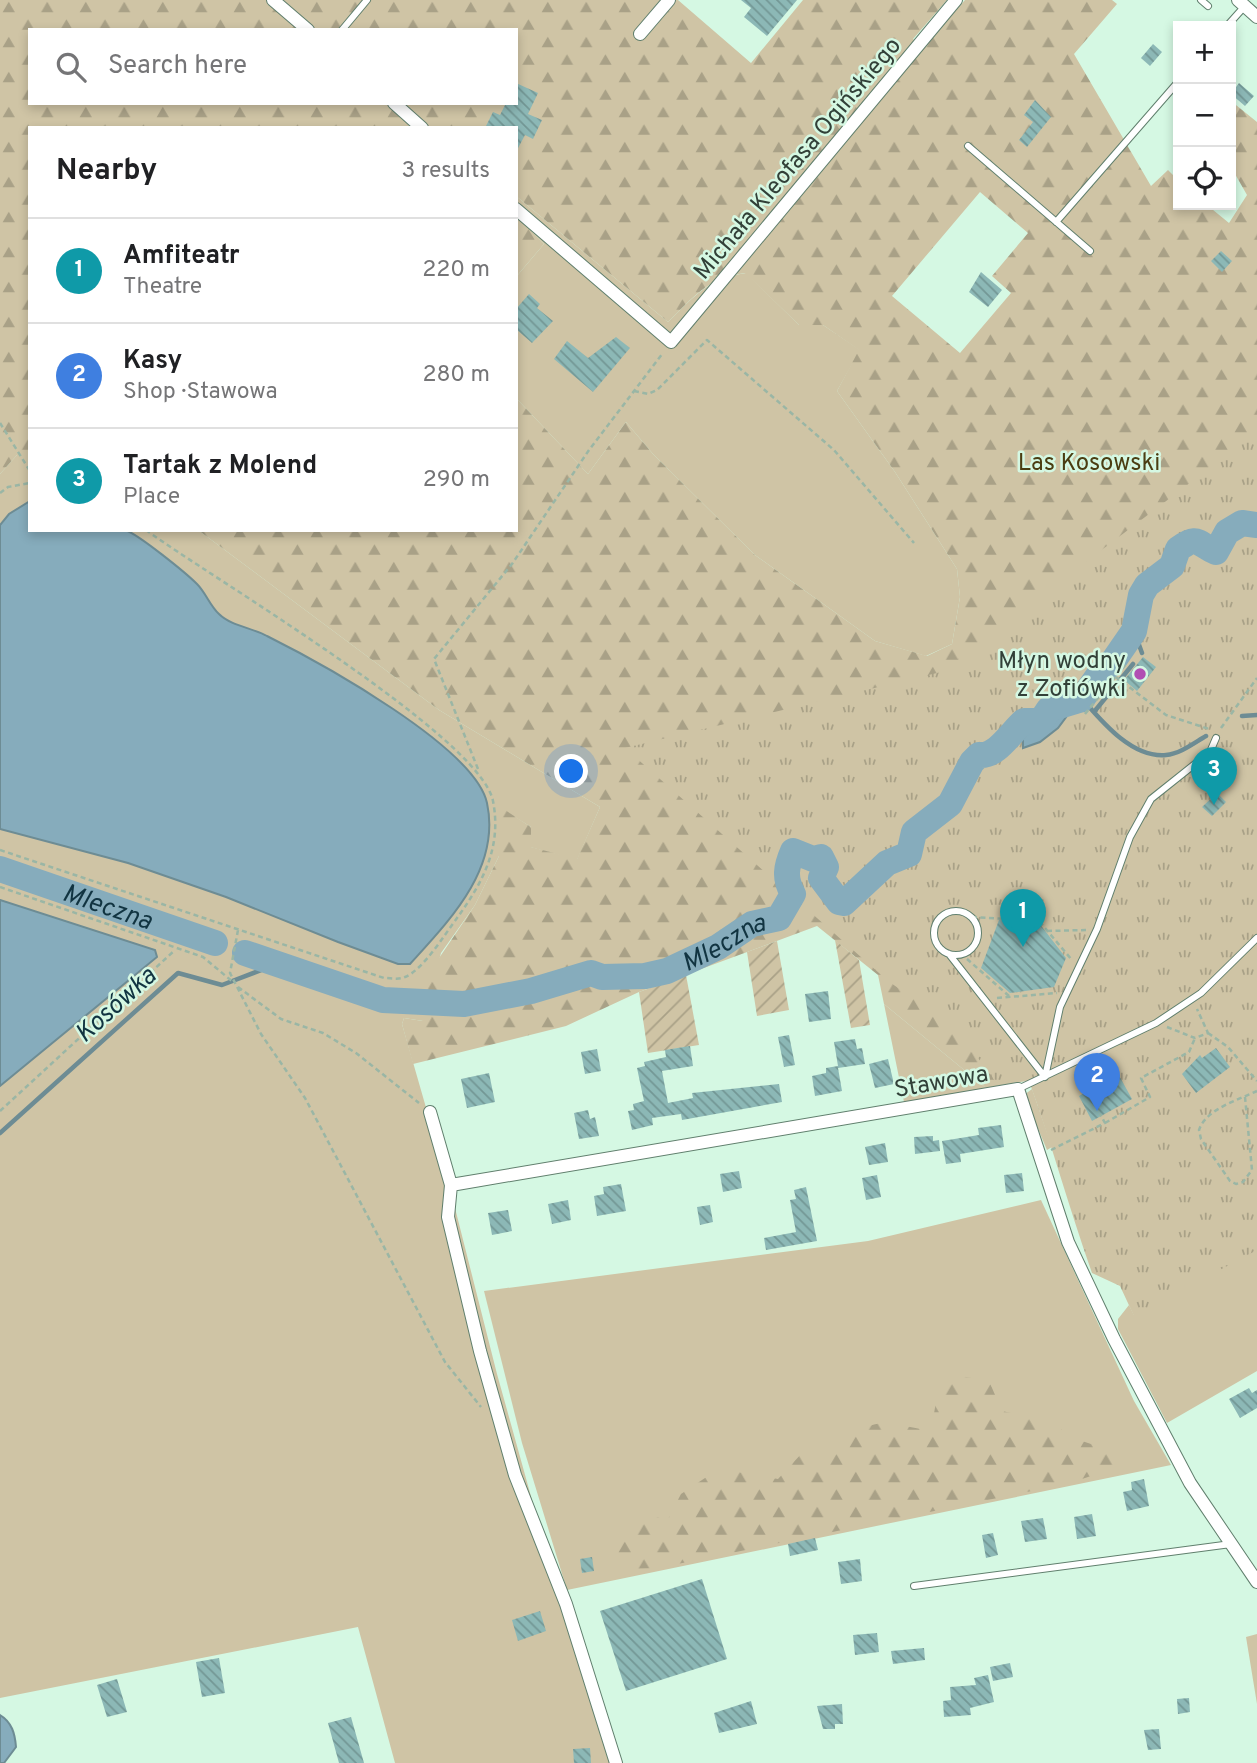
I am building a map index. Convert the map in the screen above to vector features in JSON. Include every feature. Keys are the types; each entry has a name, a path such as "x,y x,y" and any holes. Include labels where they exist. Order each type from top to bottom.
{"street":[{"path":"273,0 306,28"},
{"path":"640,34 669,0"},
{"name":"Michała Kleofasa Ogińskiego","path":"671,342 956,0"},
{"path":"1241,3 1257,17"},
{"path":"396,105 420,126"},
{"path":"518,211 671,342"},
{"name":"Stawowa","path":"451,1185 1018,1089 1068,1242 1159,1427 1191,1483 1257,1583"},
{"path":"430,1112 451,1185 448,1217 515,1475 566,1604 616,1763"}],"lane":[{"path":"344,28 367,0"},
{"path":"1201,0 1208,6"},
{"path":"1230,21 1241,3"},
{"path":"1056,222 1176,84"},
{"path":"968,146 1090,251"},
{"path":"1045,1077 1060,1007 1097,929 1130,837 1147,805 1210,752 1216,738"},
{"path":"950,954 962,954 977,940 977,926 971,917 955,910 937,920 935,942 950,954 1045,1077"},
{"path":"1018,1089 1157,1023 1193,999 1257,938"},
{"path":"914,1586 1231,1544"}],"path":[{"path":"634,391 648,394 657,390 707,340 834,450 914,543"},
{"path":"0,850 384,978 403,979 411,974 467,904 494,855 493,799 434,659 512,564 589,450 671,342"},
{"path":"0,423 28,468"},
{"path":"0,493 8,487 28,483"},
{"path":"149,532 206,573 269,611 429,726 480,773"},
{"path":"1085,714 1125,665"},
{"path":"1116,677 1166,715 1219,733 1224,720 1257,678"},
{"path":"0,887 203,957 281,1019 323,1033 356,1053 430,1112"},
{"path":"971,917 1039,921 1078,968"},
{"path":"1047,931 1097,929"},
{"path":"238,930 230,973 261,1034 305,1098 445,1362 487,1415"},
{"path":"0,1111 177,949"},
{"path":"962,954 1010,997"},
{"path":"985,999 1067,992"},
{"path":"1193,999 1208,1033 1228,1047 1257,1081"},
{"path":"1157,1023 1195,1038 1208,1033"},
{"path":"1049,1150 1105,1123 1150,1097 1141,1078 1189,1052 1195,1038"},
{"path":"1086,1057 1088,1062 1084,1084 1088,1091"},
{"path":"1245,1097 1252,1170 1243,1182 1236,1184 1230,1181 1201,1139 1199,1130 1207,1116 1245,1097 1257,1091"},
{"path":"1100,1114 1105,1123"}],"green space":[{"name":"Las Kosowski","path":"0,0 678,0 751,63 803,0 947,0 913,39 923,47 965,0 1112,0 1117,4 1074,54 1151,186 1168,170 1173,175 1173,210 1213,210 1229,223 1247,195 1236,176 1236,105 1257,122 1257,676 1029,1080 986,1088 884,1004 878,975 817,926 639,992 566,1026 413,1064 402,1024 404,1018 423,1021 418,989 475,905 499,856 499,806 531,827 531,847 577,859 600,807 439,710 201,532 518,532 518,400 588,474 626,422 653,454 755,555 875,641 927,656 952,644 960,597 957,569 895,472 837,391 859,350 823,325 799,325 745,273 711,284 668,322 518,198 518,126 28,126 28,455 17,455 0,474","holes":["980,192 1028,233 992,276 1011,293 960,353 892,296"]},
{"path":"518,198 668,322 711,284 746,273 799,325 823,325 860,350 837,391 895,472 957,569 960,597 952,644 926,656 875,641 755,555 653,454 626,422 588,474 518,400 518,275 544,244 518,217"},
{"path":"518,217 544,244 518,275"},
{"path":"1257,432 1257,1250 1134,1316 1120,1286 1092,1273 1029,1081 997,1084 957,1029 888,981 625,748 941,672"},
{"path":"17,455 28,455 28,532 201,532 439,710 600,807 577,860 530,847 531,827 499,807 499,856 475,905 441,953 423,1021 404,1018 402,1024 456,1212 497,1374 557,1590 610,1763 395,1763 358,1627 0,1698 0,474"},
{"path":"835,940 859,960 870,1025 851,1028"},
{"path":"777,941 789,1010 757,1016 747,952"},
{"path":"686,975 699,1045 648,1053 639,992"},
{"path":"884,1004 986,1088 904,1102"},
{"path":"1032,1089 1052,1147 1047,1150 1024,1095"},
{"path":"1041,1200 1134,1401 1171,1465 567,1590 522,1443 484,1291 868,1241"},
{"path":"1257,1249 1257,1371 1167,1423 1118,1329 1118,1319 1129,1305 1134,1315"},
{"path":"960,1376 989,1381 1002,1411 1047,1421 1079,1440 1118,1453 1124,1465 1070,1483 658,1568 612,1569 608,1549 643,1511 667,1521 681,1494 705,1478 732,1471 778,1479 803,1452 831,1455 857,1433 876,1424 931,1431 937,1396"},
{"path":"1257,1634 1257,1704 1246,1637"}],"water":[{"path":"28,502 28,532 131,533 162,554 191,579 224,618 261,633 322,665 392,708 455,757 476,781 487,803 489,827 486,849 479,871 456,911 410,964 398,964 226,897 128,863 0,829 0,525 9,514"},
{"path":"1092,676 1099,682 1091,693 1092,701 1084,711 1073,708 1058,728 1040,742 1023,748 1023,739 1044,711 1062,699 1075,695"},
{"path":"0,900 155,950 157,957 0,1086"},
{"path":"0,1715 12,1729 16,1747 4,1763 0,1763"}],"building":[{"path":"741,0 797,0 767,36 744,17 751,8"},
{"path":"1153,44 1162,52 1150,66 1141,58"},
{"path":"1239,83 1254,96 1245,106 1236,98 1236,87"},
{"path":"518,84 538,93 528,114 542,120 533,139 525,135 518,148 518,126 486,126 493,112 500,115 505,105 518,105"},
{"path":"1035,100 1051,117 1027,147 1019,140 1033,122 1024,115"},
{"path":"1221,251 1232,261 1222,272 1211,261"},
{"path":"981,272 1002,290 988,307 969,292"},
{"path":"529,294 540,304 537,308 553,321 532,343 518,331 518,307"},
{"path":"616,337 630,348 593,392 554,359 567,341 588,358"},
{"name":"Młyn wodny z Zofiówki","path":"1143,657 1156,667 1137,691 1124,680"},
{"path":"1217,793 1226,802 1212,816 1202,807"},
{"path":"999,920 1039,923 1066,958 1054,987 1010,993 981,968"},
{"path":"828,991 831,1019 809,1022 805,994"},
{"path":"789,1035 795,1065 784,1067 778,1037"},
{"path":"855,1039 857,1049 862,1048 865,1064 838,1068 842,1091 815,1096 812,1076 826,1073 826,1068 838,1066 834,1042"},
{"path":"690,1046 693,1066 662,1071 668,1103 693,1098 692,1093 779,1084 782,1102 682,1120 681,1114 652,1118 653,1125 632,1130 628,1111 634,1110 633,1104 644,1101 637,1068 645,1066 644,1062 666,1057 665,1050"},
{"path":"1216,1048 1230,1067 1196,1093 1182,1074 1200,1055 1202,1058"},
{"path":"597,1049 601,1071 585,1074 581,1052"},
{"path":"888,1059 894,1084 875,1088 869,1064"},
{"path":"1116,1070 1132,1099 1092,1121 1079,1096 1091,1089 1089,1085"},
{"path":"489,1073 495,1102 467,1108 461,1079"},
{"path":"588,1110 590,1119 595,1117 599,1136 579,1139 574,1113"},
{"path":"1001,1125 1004,1147 960,1154 961,1162 946,1164 942,1141 979,1135 978,1128"},
{"path":"933,1136 933,1141 939,1140 940,1151 915,1154 914,1137"},
{"path":"885,1143 888,1162 869,1165 865,1147"},
{"path":"739,1171 742,1188 723,1192 720,1174"},
{"path":"1022,1173 1024,1191 1006,1193 1004,1175"},
{"path":"877,1175 881,1197 866,1200 862,1178"},
{"path":"621,1184 626,1211 597,1216 594,1196 604,1194 603,1187"},
{"path":"806,1187 817,1241 766,1250 764,1238 796,1232 790,1200 796,1199 794,1190"},
{"path":"568,1200 571,1220 552,1224 548,1204"},
{"path":"710,1205 713,1222 700,1225 697,1207"},
{"path":"508,1210 512,1231 492,1235 488,1213"},
{"path":"1249,1388 1252,1393 1257,1390 1257,1408 1240,1418 1229,1399"},
{"path":"1144,1479 1149,1506 1127,1511 1123,1492 1132,1490 1131,1482"},
{"path":"1092,1514 1096,1536 1077,1539 1074,1517"},
{"path":"1043,1518 1047,1539 1025,1542 1021,1521"},
{"path":"993,1533 998,1555 986,1558 982,1535"},
{"path":"815,1538 818,1550 790,1556 788,1544"},
{"path":"592,1557 594,1571 582,1573 580,1559"},
{"path":"860,1559 862,1581 841,1584 838,1562"},
{"path":"702,1579 727,1659 626,1691 600,1611"},
{"path":"540,1611 546,1631 518,1641 512,1620"},
{"path":"877,1633 879,1652 855,1655 853,1635"},
{"path":"924,1648 925,1660 893,1664 891,1651"},
{"path":"219,1658 225,1693 202,1697 196,1662"},
{"path":"1010,1663 1013,1677 993,1681 990,1667"},
{"path":"988,1675 994,1702 970,1708 971,1715 944,1717 943,1701 951,1700 950,1687 976,1685 974,1678"},
{"path":"117,1679 127,1712 107,1717 97,1685"},
{"path":"1189,1698 1190,1712 1178,1714 1177,1699"},
{"path":"751,1701 757,1724 719,1733 714,1713"},
{"path":"842,1704 843,1724 835,1724 835,1729 823,1729 817,1706"},
{"path":"351,1717 364,1763 339,1763 328,1723"},
{"path":"1159,1729 1161,1749 1148,1750 1144,1730"},
{"path":"590,1748 591,1763 574,1763 573,1749"}],"waterway":[{"name":"Mleczna","path":"245,953 383,1000 464,1004 531,991 591,973 602,977 645,976 667,971 718,947 752,924 779,918 793,894 787,872 793,851 813,859 821,857 826,867 821,878 839,902 844,903 887,863 909,854 914,832 950,804 972,762 979,755 986,755 998,748 1024,721 1041,721 1049,709 1082,699 1134,631 1141,595 1147,585 1172,566 1178,549 1194,541 1216,552 1227,532 1242,523 1257,525"},
{"path":"1134,631 1142,653"},
{"path":"1094,712 1133,664"},
{"path":"1085,702 1120,738 1142,751 1166,755 1176,753 1206,736"},
{"path":"1242,716 1257,715"},
{"name":"Mleczna","path":"0,869 215,943"},
{"name":"Kosówka","path":"0,1133 178,973 222,985 277,964"}],"place":[{"name":"Młyn wodny z Zofiówki","path":"1140,674"},
{"name":"Tartak z Molend","path":"1214,805"},
{"name":"Amfiteatr","path":"1023,947"},
{"name":"Kasy","path":"1097,1111"}]}
